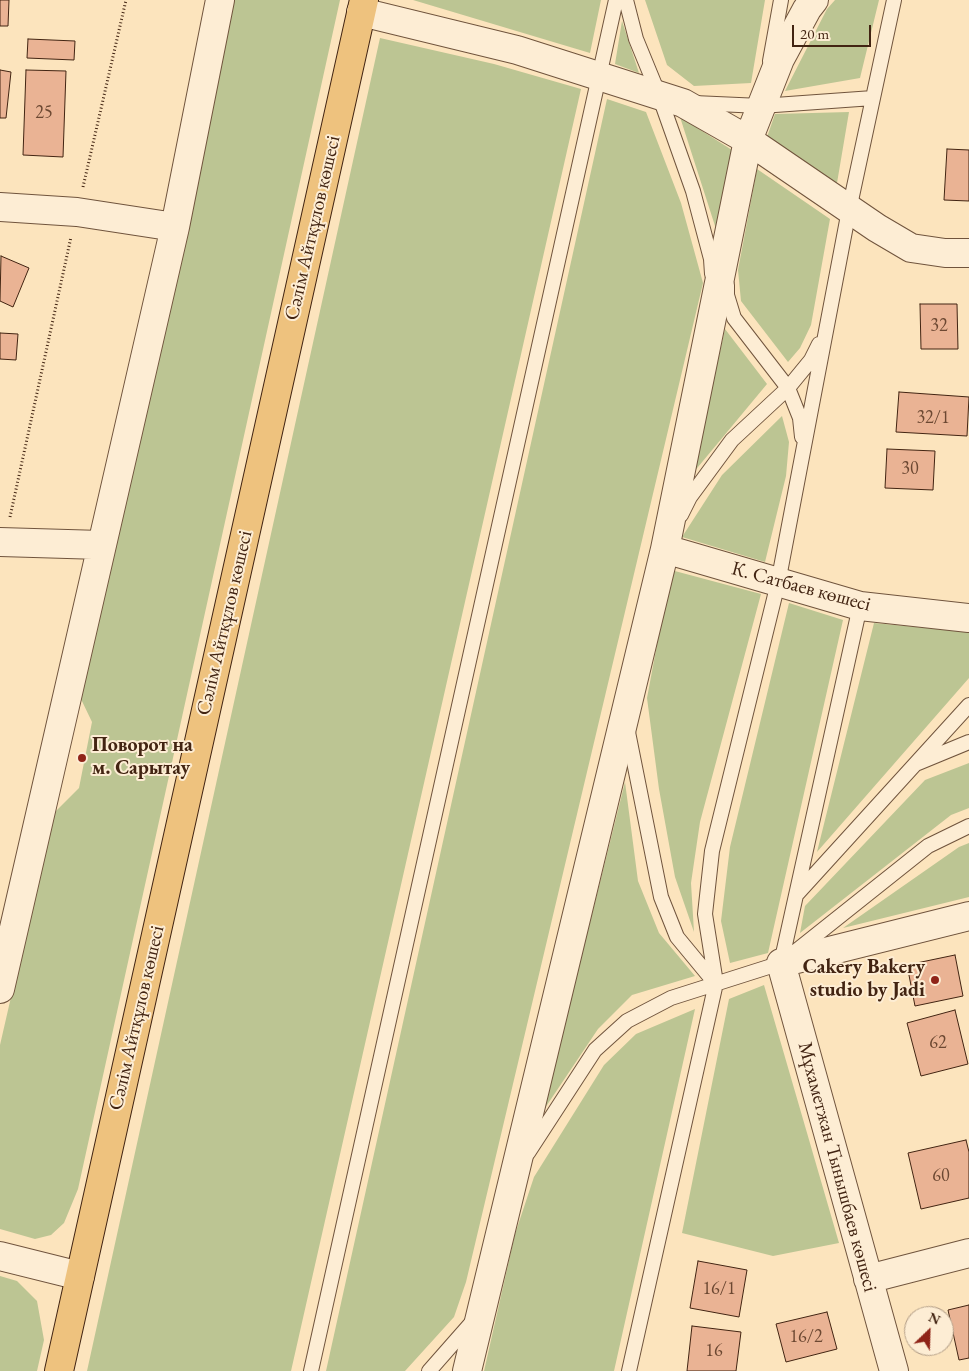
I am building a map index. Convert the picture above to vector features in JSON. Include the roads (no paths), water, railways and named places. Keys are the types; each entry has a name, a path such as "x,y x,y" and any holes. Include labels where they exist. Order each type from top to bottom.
{"highway":[{"name":"Сәлім Айтқұлов көшесі","path":"59,1371 362,6"}],"street":[{"path":"0,989 8,912 101,545 175,227 220,0"},
{"path":"467,1371 665,549 748,140 780,58 814,0"},
{"path":"362,6 517,50 671,99 748,140 877,228 911,248 945,253 969,253"},
{"path":"0,207 77,212 175,227"},
{"path":"2,542 101,545"},
{"name":"К. Сатбаев көшесі","path":"665,549 860,606 969,618"},
{"path":"781,963 969,916"},
{"name":"Мұхаметжан Тынышбаев көшесі","path":"781,963 894,1371"},
{"path":"868,1279 969,1253"},
{"path":"0,1256 80,1276"}],"lane":[{"path":"311,1371 616,0"},
{"path":"626,0 636,40 671,99 711,259 714,310"},
{"path":"762,106 781,0"},
{"path":"629,1371 716,983 705,914 712,851 778,583 850,210 894,0"},
{"path":"671,99 762,106 873,98"},
{"path":"724,257 727,295 734,318 788,388 800,418 803,452"},
{"path":"665,549 690,498 732,440 788,388 811,360 827,330"},
{"path":"781,963 860,606"},
{"path":"796,895 969,705"},
{"path":"625,716 661,897 677,936 716,983"},
{"path":"915,764 969,742"},
{"path":"515,1172 595,1050 627,1021 670,998 781,963 928,846 969,826"},
{"path":"429,1371 481,1313"}],"place":[{"name":"Поворот на м. Сарытау","path":"82,758"},
{"name":"Cakery Bakery studio by Jadi","path":"935,980"}]}
